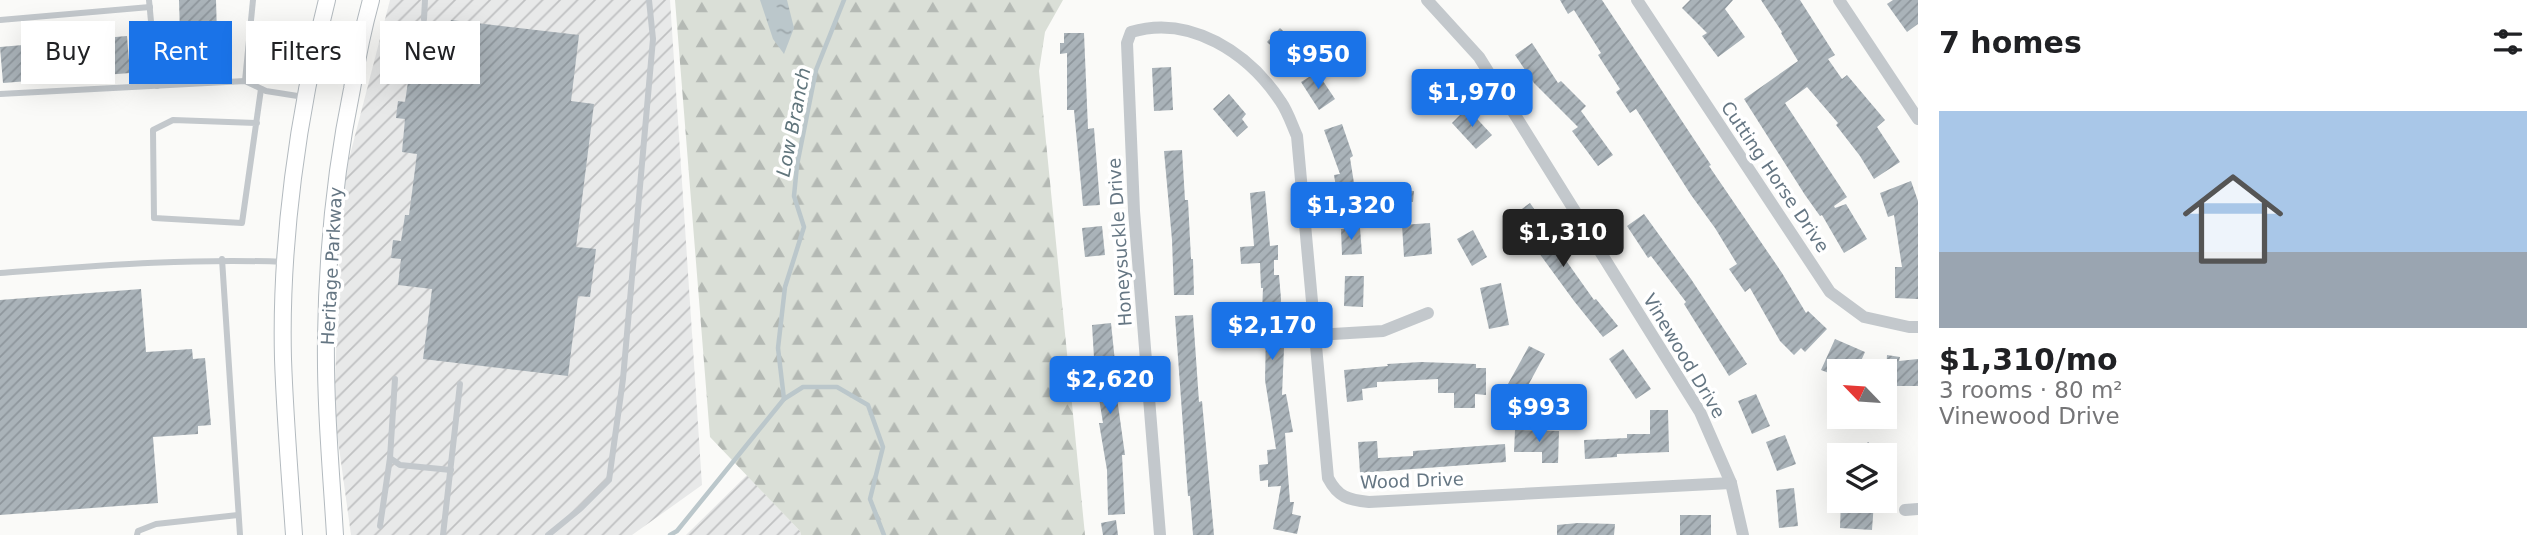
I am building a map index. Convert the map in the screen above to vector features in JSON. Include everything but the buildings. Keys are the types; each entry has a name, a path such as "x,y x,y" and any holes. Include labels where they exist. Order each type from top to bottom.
{"main road":[{"path":"294,535 283,358 286,262 306,97 327,0"},
{"name":"Heritage Parkway","path":"335,535 328,419 328,269 334,197 347,113 371,0"}],"street":[{"name":"Vinewood Drive","path":"1427,0 1479,57 1700,412 1731,483 1743,535"},
{"name":"Cutting Horse Drive","path":"1637,0 1830,292 1864,317 1918,327"},
{"path":"1839,0 1918,119"},
{"name":"Wood Drive","path":"1131,32 1149,26 1180,27 1210,38 1253,66 1282,103 1297,136 1328,478 1336,492 1348,500 1369,502 1731,483"},
{"name":"Honeysuckle Drive","path":"1131,32 1127,43 1134,211 1160,535"},
{"path":"1316,335 1383,331 1428,313"}],"lane":[{"path":"245,81 253,0"},
{"path":"424,19 425,0"},
{"path":"548,535 609,480 623,379 652,53 649,0"},
{"path":"0,20 150,4 156,86"},
{"path":"0,94 245,81 261,89 306,97"},
{"path":"257,123 173,120 153,130 154,218 242,223 257,123 261,89"},
{"path":"222,259 240,535"},
{"path":"0,273 222,259 286,262"},
{"path":"380,526 390,458 396,379"},
{"path":"443,535 460,384"},
{"path":"390,458 400,466 451,470"},
{"path":"137,535 138,531 156,524 238,515"}],"shaded area":[{"path":"390,0 670,0 702,485 632,535 351,535 334,411 342,186 380,39 380,84 480,84 480,21 385,21"},
{"path":"747,475 801,535 686,535"}],"green space":[{"path":"675,0 1063,0 1045,32 1039,71 1085,535 801,535 710,437"}],"water":[{"path":"760,0 787,0 794,28 784,54 773,39"}],"waterway":[{"name":"Low Branch","path":"844,0 816,70 797,165 794,196 804,227 785,287 778,348 784,399 803,387 837,387 868,405 883,447 870,499 884,535"},
{"path":"670,535 677,531 784,399"}]}
